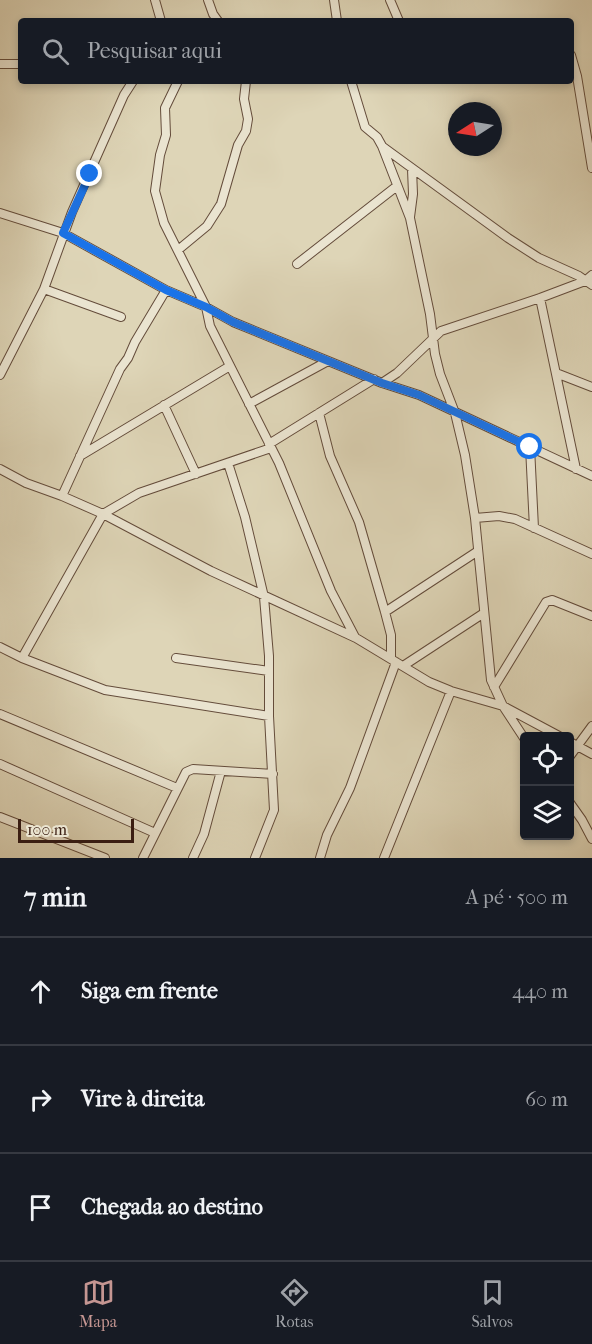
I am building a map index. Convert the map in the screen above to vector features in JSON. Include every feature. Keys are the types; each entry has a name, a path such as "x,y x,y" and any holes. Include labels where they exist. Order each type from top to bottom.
{"street":[{"path":"155,0 159,18"},
{"path":"208,0 216,18"},
{"path":"334,0 337,18"},
{"path":"390,0 398,18"},
{"path":"0,64 18,64"},
{"path":"574,66 592,168"},
{"path":"0,375 44,289 63,233 124,94 131,84"},
{"path":"177,84 165,108 166,135 160,154 155,190 164,223 206,307 210,326 285,476 331,591 356,638"},
{"path":"178,250 207,226 221,204 238,146 246,131 248,119 244,99 246,84"},
{"path":"352,84 365,127 377,136 382,146 410,218 440,374 455,413 465,455 475,518 489,675 503,706 521,732"},
{"path":"382,146 523,248 551,265 590,280"},
{"path":"410,218 413,194 412,169"},
{"path":"297,264 397,186"},
{"path":"0,213 63,233 166,290 206,307 233,322 382,383 419,395 592,476"},
{"path":"382,383 397,373 441,331 590,280"},
{"path":"44,289 121,317"},
{"path":"62,496 120,369 166,290"},
{"path":"540,298 576,469"},
{"path":"249,404 328,361"},
{"path":"80,456 230,366"},
{"path":"556,373 592,387"},
{"path":"22,658 103,514 139,493 228,463 270,446 374,379"},
{"path":"164,405 196,474"},
{"path":"319,413 330,456 359,522 397,662 350,788 327,835 320,858"},
{"path":"530,447 534,528"},
{"path":"228,463 245,518 264,597 274,810 255,858"},
{"path":"0,469 26,483 103,514 264,597 356,638 429,682 503,706 552,732"},
{"path":"475,518 506,517 592,554"},
{"path":"385,612 478,550"},
{"path":"494,687 546,602 552,600 592,616"},
{"path":"397,662 484,613"},
{"path":"0,647 22,658 105,690 197,703 269,717"},
{"path":"176,658 269,671"},
{"path":"384,858 451,691"},
{"path":"0,714 177,788"},
{"path":"574,752 592,726"},
{"path":"574,744 592,754"},
{"path":"0,764 155,833"},
{"path":"143,858 186,772 193,769 273,774"},
{"path":"193,858 204,834 221,771"},
{"path":"574,809 592,839"},
{"path":"0,818 105,858"}],"route":[{"path":"90,174 63,233 166,290 206,307 233,322 382,383 419,395 530,447"}]}
